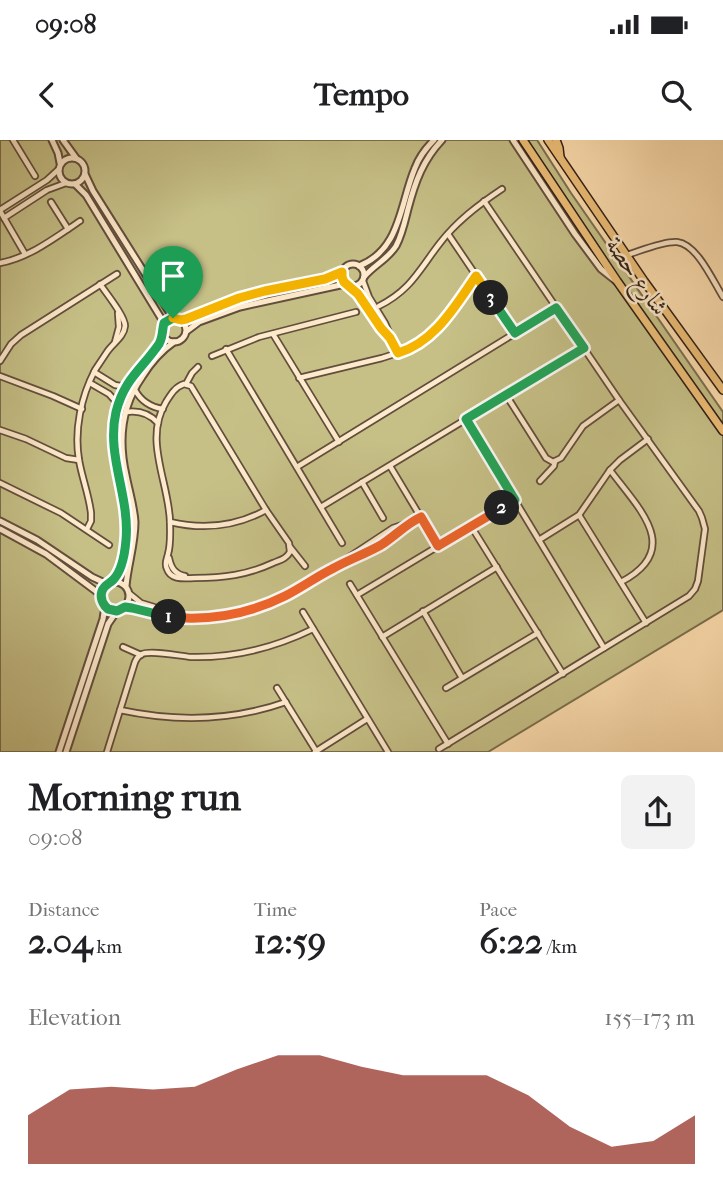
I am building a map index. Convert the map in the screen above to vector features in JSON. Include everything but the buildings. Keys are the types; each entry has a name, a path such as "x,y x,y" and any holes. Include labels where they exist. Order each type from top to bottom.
{"main road":[{"name":"شارع حصة","path":"523,140 617,281 723,431"},
{"name":"شارع حصة","path":"549,140 559,148 560,158 723,390"}],"street":[{"path":"13,140 35,176"},
{"path":"52,140 58,153 59,174 66,183"},
{"path":"63,140 84,164 85,174 93,191 173,318"},
{"path":"181,320 239,298 325,279 342,272 349,265 359,266 374,258 390,240 414,168 434,140"},
{"path":"188,617 141,603 130,594 126,586 135,523 122,448 122,423 135,389 160,354 174,342 181,340 187,331 199,322 240,307 348,285 357,286 395,247 419,172 425,160 442,140"},
{"path":"513,140 575,234 604,272 617,281"},
{"path":"25,254 0,210 47,180 67,158 76,158"},
{"path":"4,218 52,187 66,183 75,184 82,180 85,174"},
{"path":"75,184 86,195 164,323 159,342 133,375 118,404 113,431 114,449 127,531 121,566 103,588 101,595"},
{"path":"368,309 394,298 412,282 448,234 470,211 502,189"},
{"path":"439,750 686,599 698,581 705,529 701,514 619,400 484,201"},
{"path":"51,202 68,229"},
{"path":"0,263 14,260 80,221"},
{"path":"448,234 515,333"},
{"path":"627,255 668,243 685,244 695,253 723,297"},
{"path":"359,266 364,272 363,279 369,297 377,306 398,353"},
{"path":"342,272 342,280 358,294 390,338"},
{"path":"0,361 11,344 21,335 117,274"},
{"path":"299,378 410,349 437,329 476,276"},
{"path":"87,529 91,513 79,460 78,431 82,409 94,372 122,335 125,325 122,315 100,284"},
{"path":"297,467 556,308"},
{"path":"212,356 273,334 356,312"},
{"path":"374,318 380,314"},
{"path":"164,323 173,318 181,320 187,331"},
{"path":"163,334 167,340 174,342"},
{"path":"273,334 338,442"},
{"path":"321,507 584,348"},
{"path":"226,349 342,543"},
{"path":"186,384 198,367"},
{"path":"94,372 111,383 126,387"},
{"path":"0,376 82,409"},
{"path":"90,383 107,392 118,404"},
{"path":"107,392 111,383"},
{"path":"290,547 285,558 255,571 230,577 189,578 178,574 170,564 170,522 157,450 158,423 175,389 182,384 191,386 266,510 305,566"},
{"path":"135,389 143,401 163,409"},
{"path":"506,395 551,461 561,458 583,426 619,400"},
{"path":"139,411 143,401"},
{"path":"150,416 154,407"},
{"path":"125,412 139,411 158,423"},
{"path":"466,419 604,648"},
{"path":"0,430 66,458 79,460"},
{"path":"539,540 579,515 610,470 648,439"},
{"path":"540,481 554,466 555,461"},
{"path":"390,466 438,546"},
{"path":"610,470 648,522 653,537 646,564 621,582"},
{"path":"362,482 383,518"},
{"path":"0,483 47,505 109,545"},
{"path":"357,595 515,500"},
{"path":"170,522 214,527 246,519 266,510"},
{"path":"579,515 646,623"},
{"path":"125,607 163,616 188,617 227,615 257,608 286,596 365,553 421,517"},
{"path":"0,521 37,540 92,577 126,586"},
{"path":"337,566 386,532 408,523"},
{"path":"471,526 563,674"},
{"path":"0,530 46,554 101,595 105,606 59,752"},
{"path":"386,532 390,538"},
{"path":"362,547 365,553"},
{"path":"382,636 497,567"},
{"path":"350,584 448,744"},
{"path":"66,752 108,624 117,611 125,607 130,594"},
{"path":"105,606 117,611"},
{"path":"423,611 463,678"},
{"path":"303,612 388,752"},
{"path":"107,752 135,662 141,655 150,653 208,657 244,653 281,643 313,629"},
{"path":"446,688 538,633"},
{"path":"122,646 141,655"},
{"path":"277,688 315,752 367,719"},
{"path":"120,710 173,718 211,718 250,713 286,702"}],"shaded area":[{"path":"0,140 537,140 723,412 723,610 488,752 0,752"}],"route":[{"path":"342,272 345,284 358,294 398,353 410,349 437,329 476,276 515,333 556,308 584,348 466,419 515,500 438,546 421,517 408,523 370,551 330,570 300,589 257,608 202,618 163,616 128,607 117,611 108,609 101,599 103,588 112,582 118,572 127,540 126,512 114,449 116,410 133,375 159,342 164,323 173,318 186,319 239,298 325,279 342,272"}]}
